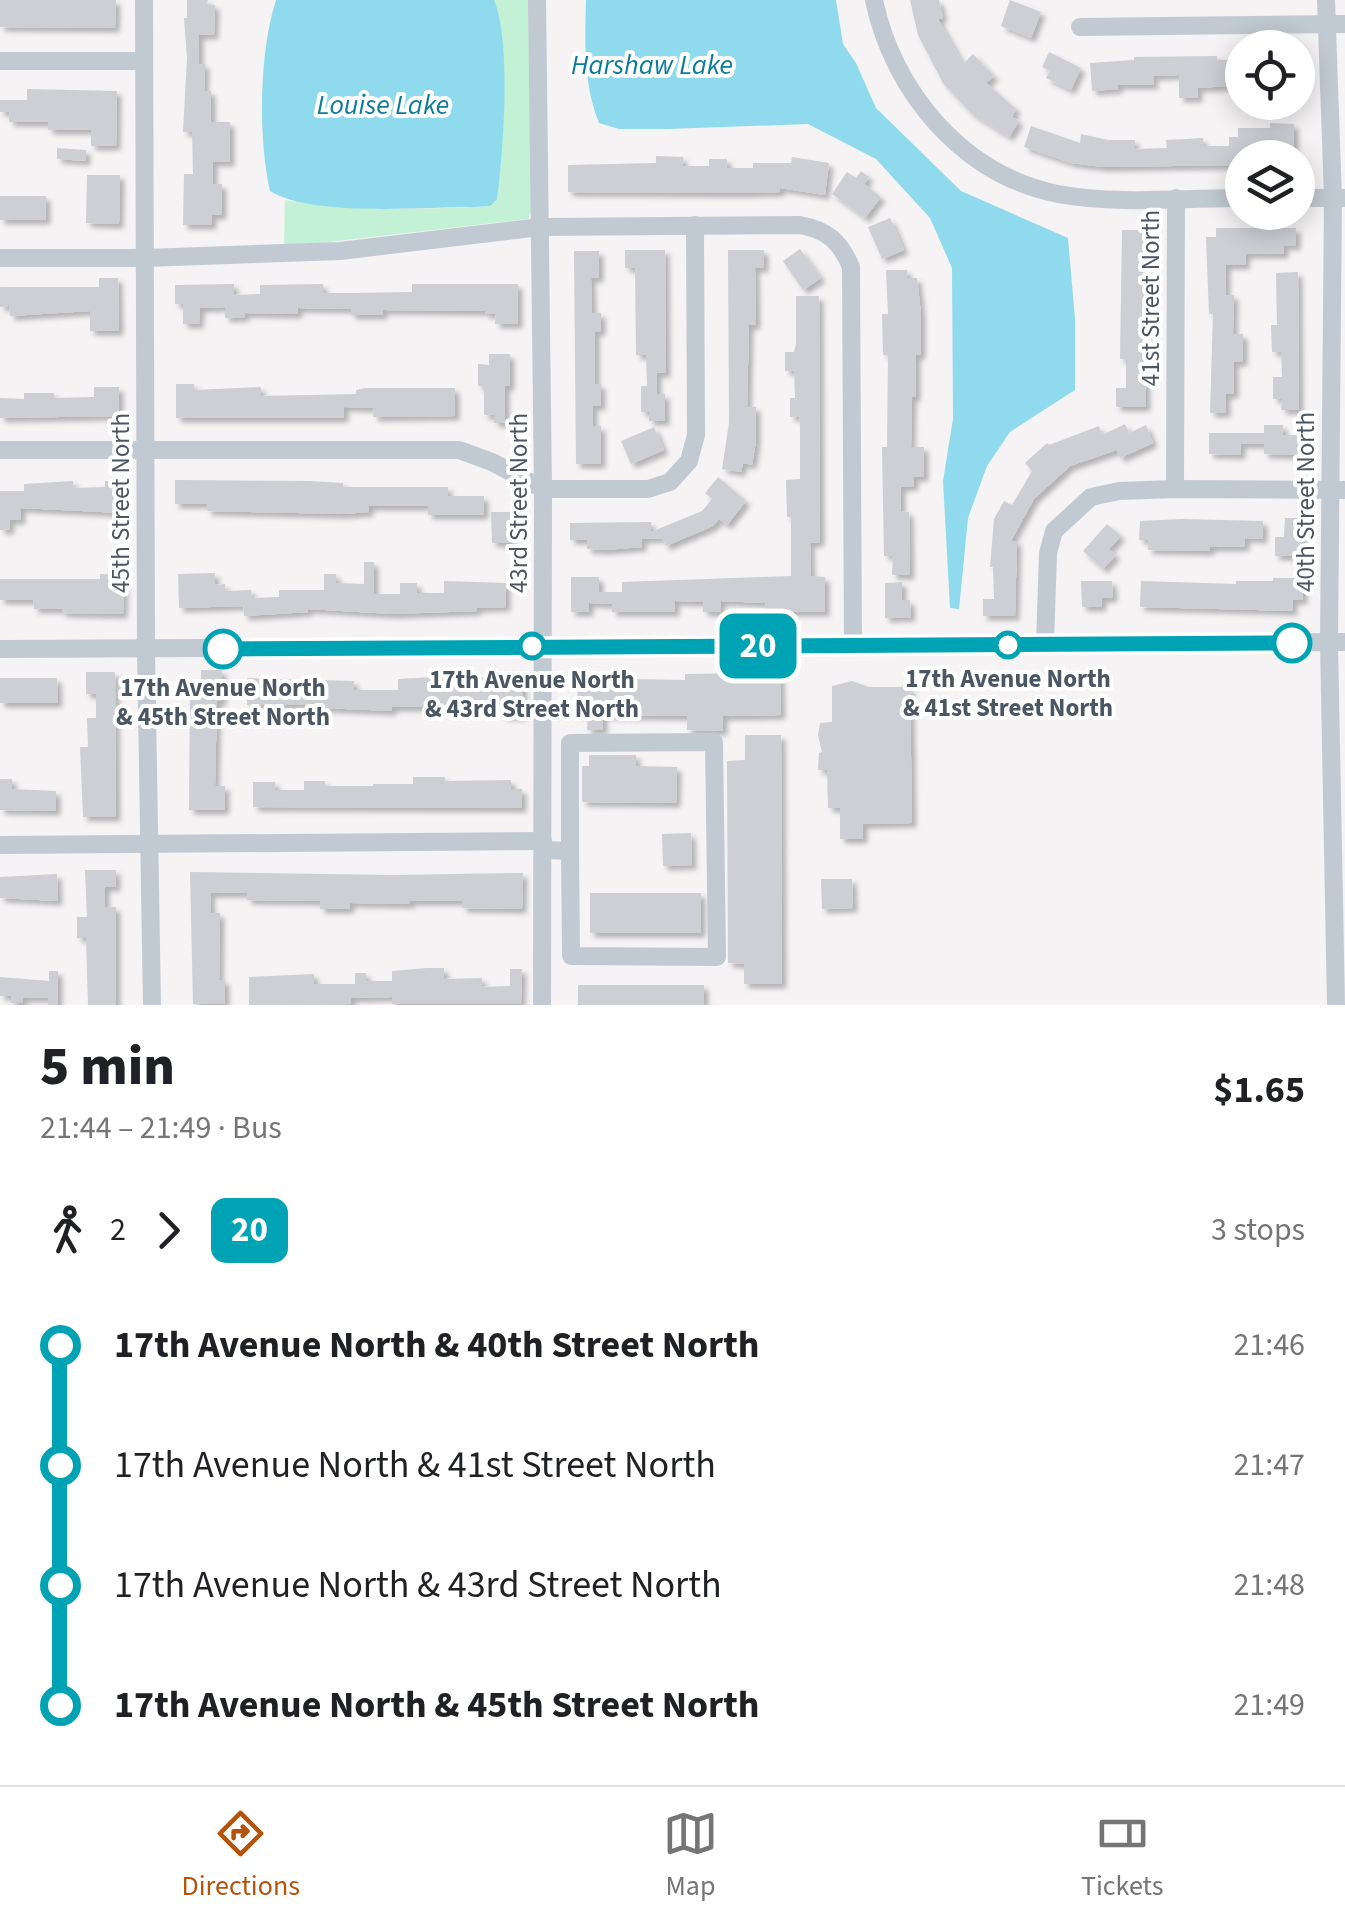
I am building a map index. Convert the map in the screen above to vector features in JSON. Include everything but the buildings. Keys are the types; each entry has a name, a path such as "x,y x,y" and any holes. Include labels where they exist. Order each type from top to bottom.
{"street":[{"name":"45th Street North","path":"144,0 144,451 152,1005"},
{"name":"43rd Street North","path":"538,0 543,490 542,1005"},
{"name":"41st Street North","path":"874,0 881,34 909,91 950,137 999,174 1057,194 1176,198 1175,488"},
{"name":"40th Street North","path":"1326,0 1336,24 1339,198 1340,840 1336,1005"},
{"path":"1080,27 1336,24"},
{"path":"0,62 144,61"},
{"path":"1176,198 1225,198"},
{"path":"0,450 458,450 492,462 543,490 648,489 670,482 688,461 696,435 695,225"},
{"path":"0,258 146,258 340,251 540,227 819,228 844,250 851,267 852,647"},
{"path":"1045,645 1048,553 1054,531 1091,496 1175,488 1338,490"},
{"path":"0,648 1337,642"},
{"path":"714,742 717,957 571,956 570,851 570,743 714,742"},
{"path":"0,846 544,846 570,851"}],"green space":[{"path":"494,0 530,0 532,209 528,219 284,247 285,200 412,209 489,206 497,201 500,149"}],"water":[{"name":"Louise Lake","path":"276,0 494,0 500,20 504,70 497,200 490,206 368,209 312,204 270,191 263,146 262,95 266,45"},
{"name":"Harshaw Lake","path":"586,0 836,0 843,44 876,108 961,191 1068,238 1075,319 1075,390 1010,432 987,466 968,518 959,609 950,608 943,481 953,419 952,268 930,218 876,159 808,124 619,129 599,123 588,78"}],"bus line":[{"name":"20","path":"223,649 1292,643"}],"place":[{"name":"17th Avenue North & 41st Street North","path":"1008,645"},
{"name":"17th Avenue North & 43rd Street North","path":"532,646"},
{"name":"17th Avenue North & 45th Street North","path":"223,649"}]}
